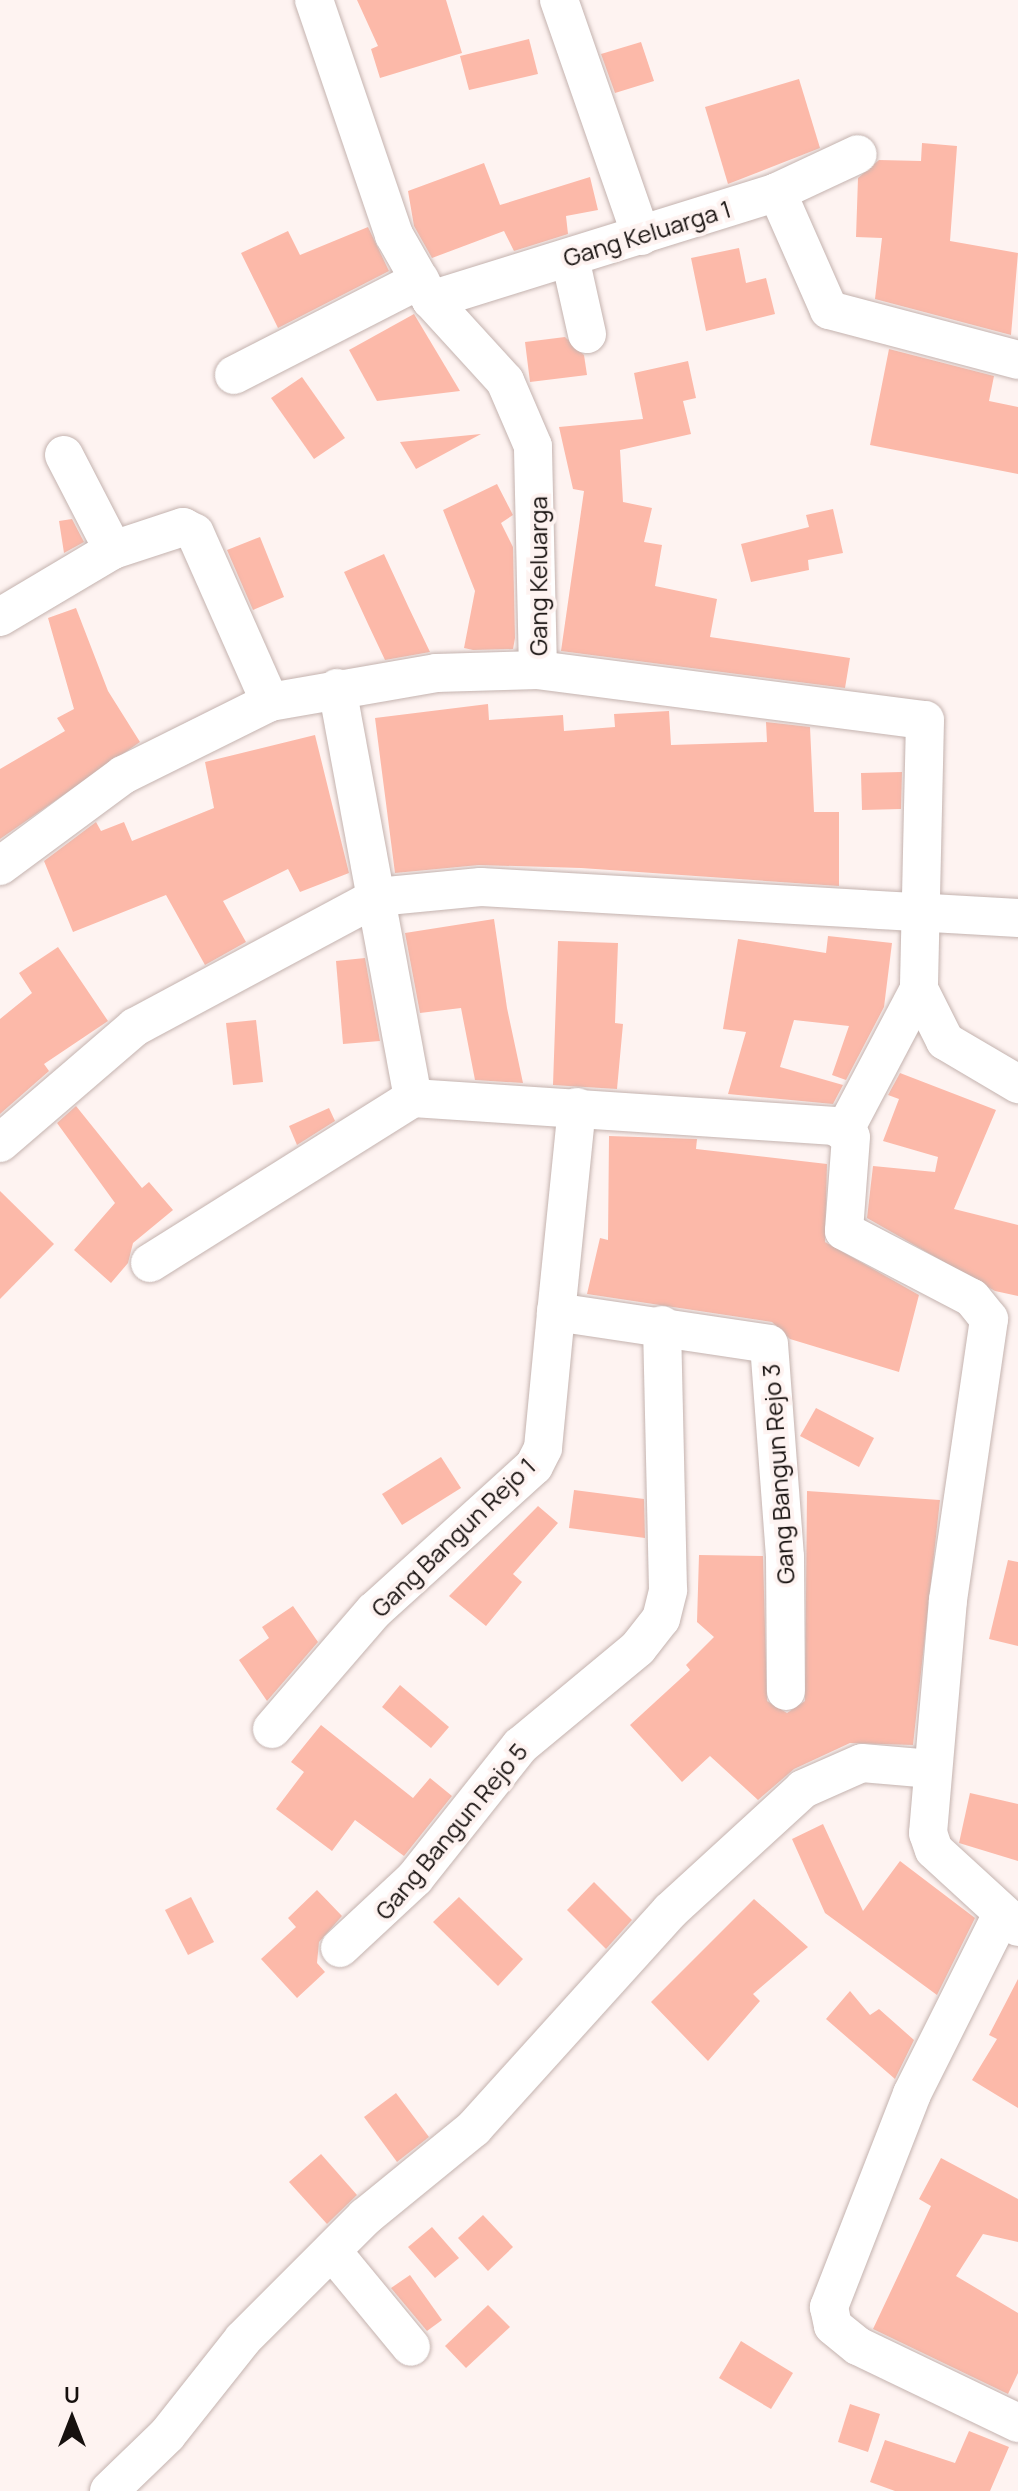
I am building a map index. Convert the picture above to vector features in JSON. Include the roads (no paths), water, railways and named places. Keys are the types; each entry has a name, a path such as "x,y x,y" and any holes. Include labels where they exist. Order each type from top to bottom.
{"street":[{"name":"Gang Keluarga","path":"0,866 123,775 270,702 436,673 538,670 533,446 505,381 425,290 380,205 314,0"},
{"path":"559,0 641,236"},
{"name":"Gang Keluarga 1","path":"234,375 425,290 570,258 641,236 777,192 858,154"},
{"path":"777,192 829,310 1018,360"},
{"path":"570,258 587,334"},
{"path":"64,455 113,550"},
{"path":"0,617 113,550 166,527 195,533 270,702"},
{"path":"538,670 925,720 925,913 919,989 844,1131 851,1151 844,1231 972,1298 989,1319 948,1600 928,1833 934,1850 1010,1920 912,2094 829,2307 833,2326 858,2346 1018,2423"},
{"path":"337,688 413,1098"},
{"path":"0,1143 135,1027 377,897 481,887 1018,918"},
{"path":"919,989 945,1041 1018,1084"},
{"path":"150,1263 413,1098 577,1107 844,1131"},
{"path":"556,1312 577,1107"},
{"name":"Gang Bangun Rejo 3","path":"556,1312 662,1325 769,1344 785,1557 786,1691"},
{"name":"Gang Bangun Rejo 1","path":"272,1729 374,1611 534,1466 543,1448 556,1312"},
{"name":"Gang Bangun Rejo 5","path":"340,1948 415,1878 520,1746 638,1648 661,1619 668,1590 662,1325"},
{"path":"109,2491 332,2251 474,2128 670,1911 803,1789 862,1763 932,1769"},
{"path":"332,2251 411,2347"}]}
